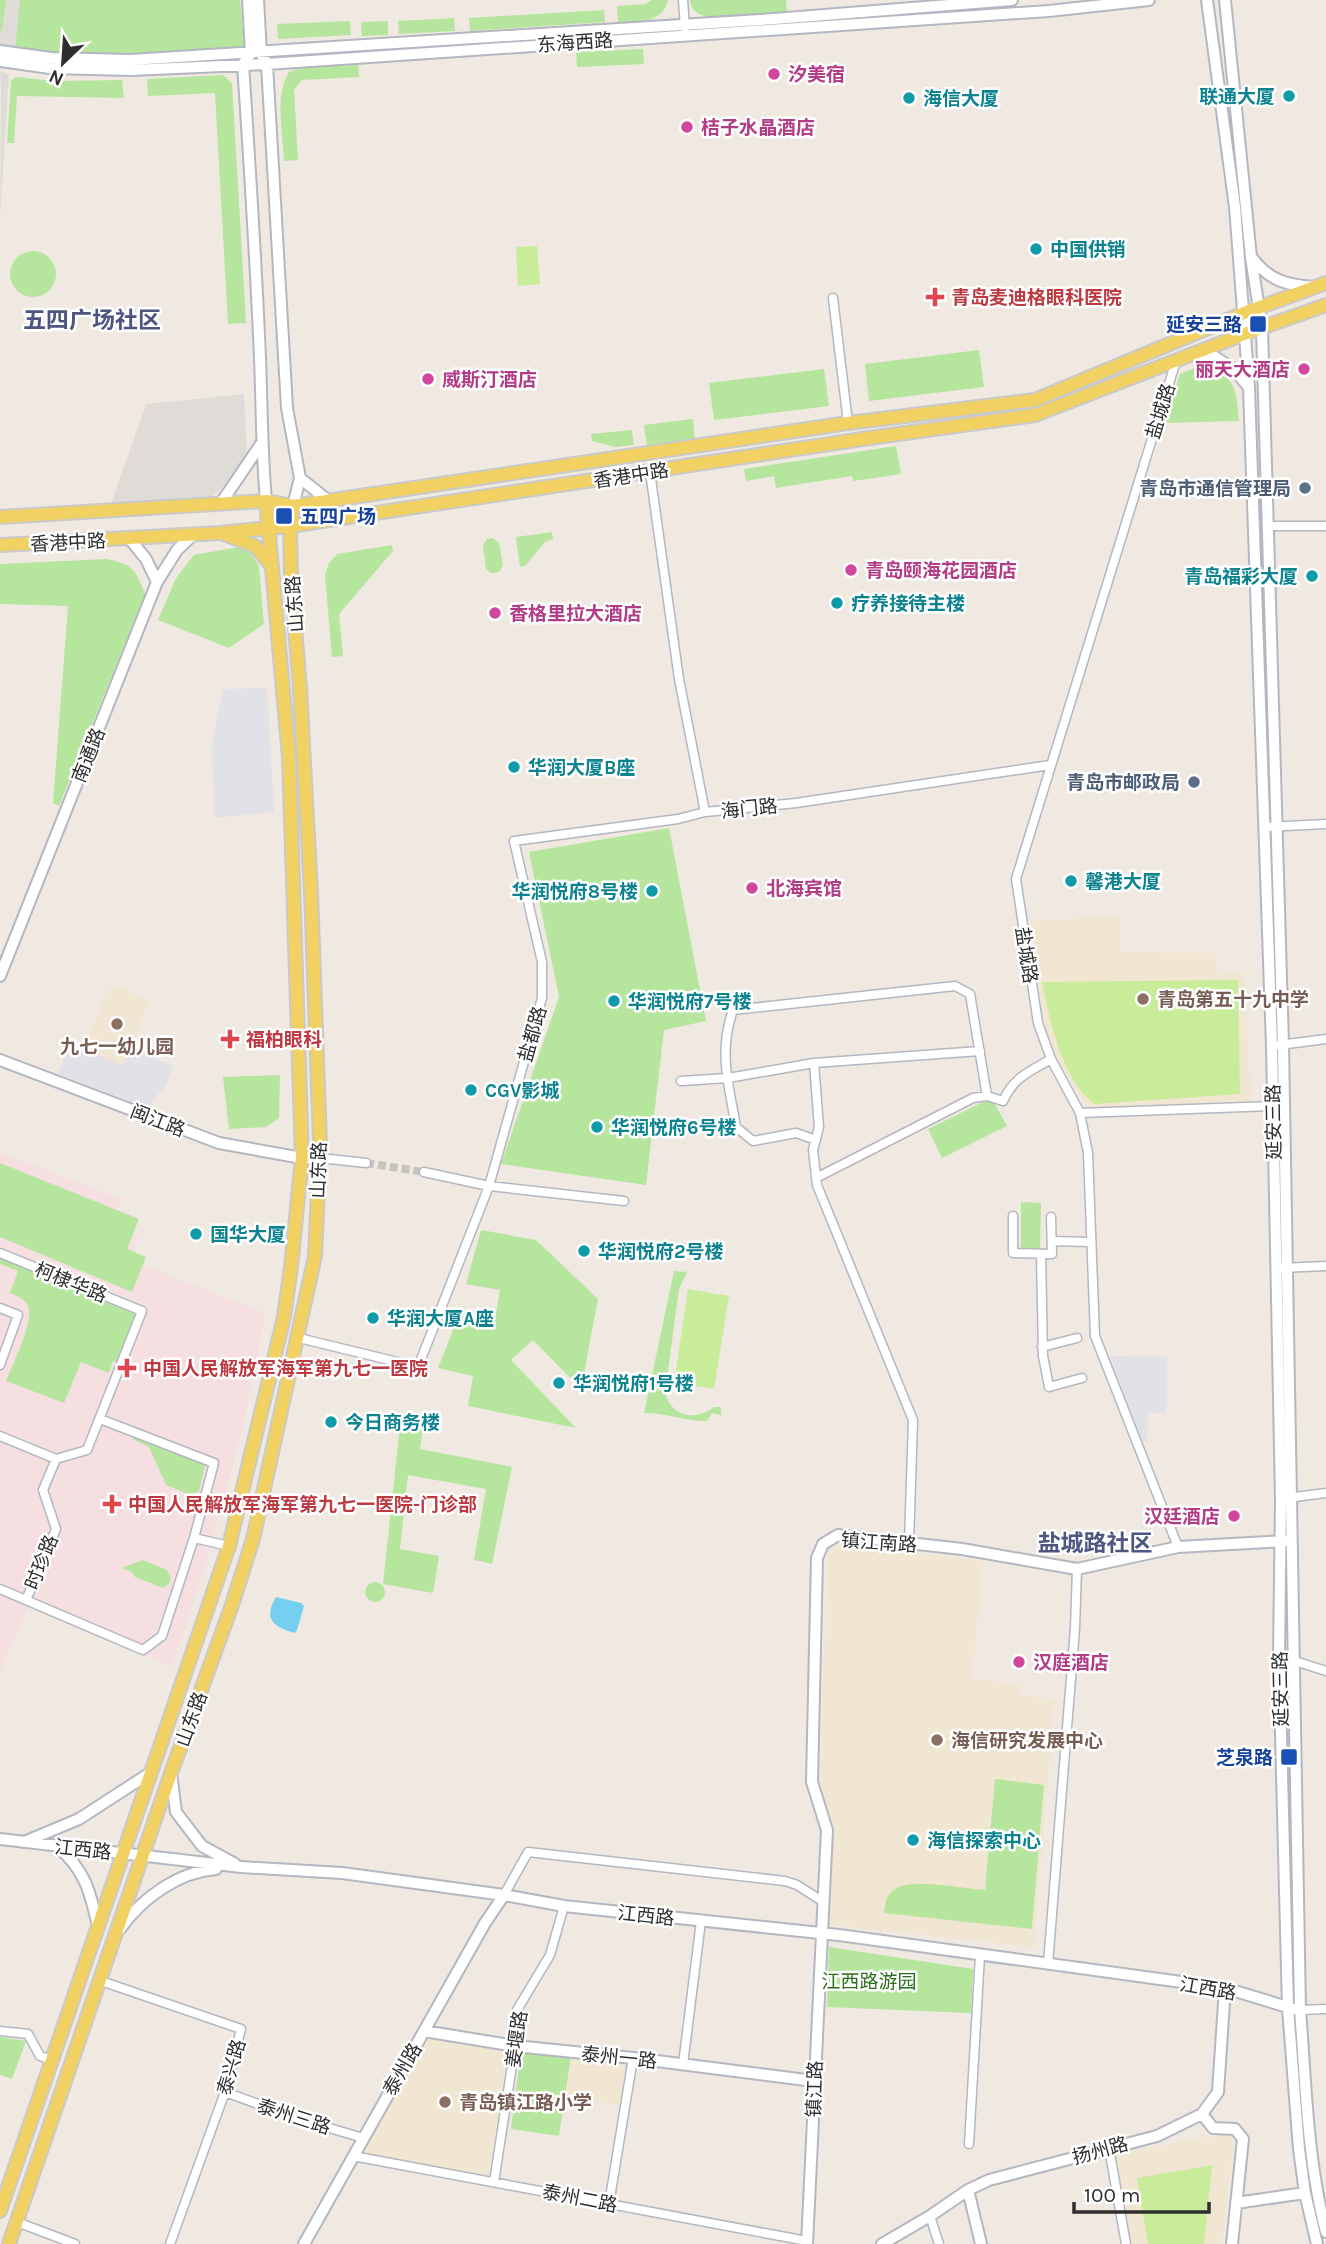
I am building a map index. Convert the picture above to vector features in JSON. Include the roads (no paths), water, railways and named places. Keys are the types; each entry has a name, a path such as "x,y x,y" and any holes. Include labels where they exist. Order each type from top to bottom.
{"main road":[{"path":"248,0 256,53"},
{"path":"243,64 256,53 258,0"},
{"name":"东海西路","path":"0,61 93,71 267,64 1012,0"},
{"name":"东海西路","path":"0,51 89,60 256,53 685,30 1149,0"},
{"name":"延安三路","path":"1207,0 1235,207 1247,333 1264,827 1277,1046 1273,1106 1281,1268"},
{"name":"延安三路","path":"1224,0 1251,257 1262,329 1277,826 1281,1268 1286,1498 1293,1540 1300,2010 1311,2158 1326,2232"},
{"name":"山东路","path":"9,2244 253,1539 315,1256 320,1158 311,892 291,579 290,526 300,478 287,408 267,64 256,53"},
{"name":"山东路","path":"0,2211 229,1546 284,1317 291,1267 302,1158 289,757 261,444 259,333 243,64"},
{"path":"1251,257 1260,269 1278,280 1320,285"},
{"name":"香港中路","path":"0,517 266,500 293,506 330,502 848,423 1035,400 1244,313 1320,285"},
{"name":"香港中路","path":"0,545 220,533 290,526 1035,415 1326,305"},
{"path":"1192,354 1215,356 1235,370 1250,388"},
{"path":"221,503 261,444"},
{"path":"300,478 330,502"},
{"path":"220,533 255,546 271,565"},
{"name":"南通路","path":"0,976 158,582 177,550 194,534"},
{"path":"129,538 146,559 158,582"},
{"name":"闽江路","path":"0,1060 219,1143 302,1158 320,1158"},
{"name":"延安三路","path":"1286,1498 1280,1541 1279,1656 1288,2008 1298,2149 1317,2244"},
{"name":"镇江南路","path":"820,1933 827,1830 812,1782 817,1558 823,1544 838,1535 962,1549 1077,1569 1178,1547 1293,1540"},
{"path":"22,1842 79,1819 150,1773"},
{"path":"171,1773 176,1812 202,1846 241,1867"},
{"name":"江西路","path":"0,1839 241,1867 342,1874 503,1895 564,1906 820,1933 1226,1988 1288,2008"},
{"path":"57,1846 72,1858 83,1875 91,1893 98,1926"},
{"path":"115,1937 132,1912 169,1884 198,1871 241,1867"},
{"name":"泰州路","path":"304,2244 503,1895"},
{"name":"镇江路","path":"807,2242 820,1933"},
{"path":"1226,1988 1218,2092 1202,2114 1213,2128 1235,2129 1243,2139 1233,2244"},
{"path":"1288,2008 1300,2010"},
{"name":"泰州一路","path":"424,2031 515,2046 633,2057 814,2081"},
{"name":"扬州路","path":"883,2244 968,2190 989,2180 1157,2136 1202,2114"},
{"path":"968,2190 981,2244"},
{"path":"1237,2203 1305,2193"}],"street":[{"path":"683,0 685,30"},
{"path":"833,298 848,423"},
{"name":"盐城路","path":"1175,361 1016,879 1038,1023 1051,1059 1080,1113 1088,1153 1095,1336 1178,1547"},
{"name":"海门路","path":"650,472 678,679 705,812 796,803 1050,765"},
{"path":"1269,526 1326,526"},
{"name":"盐都路","path":"299,1338 418,1367 489,1186 542,998 542,962 514,841 678,819 705,812"},
{"path":"1264,827 1326,824"},
{"path":"816,1140 796,1133 753,1141 736,1127 724,1052 728,1023 733,1010 956,986 970,995 987,1096"},
{"path":"1277,1046 1326,1039"},
{"path":"681,1081 728,1078 814,1063 980,1051"},
{"path":"816,1178 973,1098 987,1096 1003,1101 1017,1079 1051,1059"},
{"path":"814,1063 819,1127 813,1150 817,1185 913,1420 909,1543"},
{"path":"1080,1113 1273,1106"},
{"path":"320,1158 366,1163"},
{"path":"424,1172 489,1186 624,1201"},
{"path":"1013,1216 1013,1253 1041,1254 1052,1254 1051,1217"},
{"path":"1052,1241 1090,1242"},
{"name":"柯棣华路","path":"0,1253 142,1311 100,1419"},
{"path":"1041,1254 1042,1347 1049,1387 1082,1378"},
{"path":"1281,1268 1326,1266"},
{"path":"0,1308 19,1315 0,1365"},
{"path":"1042,1347 1077,1338"},
{"path":"0,1436 56,1459 88,1450 100,1419 214,1463 194,1538 162,1636 143,1650 0,1589"},
{"name":"时珍路","path":"26,1600 56,1529 43,1490 56,1459"},
{"path":"1286,1498 1326,1493"},
{"path":"194,1538 229,1546"},
{"path":"1048,1964 1077,1569"},
{"path":"1279,1656 1326,1671"},
{"path":"503,1895 528,1852 785,1881 797,1885 822,1901"},
{"name":"姜堰路","path":"494,2182 515,2046 517,2010 550,1955 564,1906"},
{"path":"683,2064 701,1921"},
{"path":"969,2144 980,1955"},
{"name":"泰兴路","path":"101,1981 241,2029 225,2092 170,2244"},
{"path":"1300,2010 1326,2010"},
{"path":"0,2031 28,2034 40,2056 52,2060"},
{"path":"609,2204 633,2057"},
{"name":"泰州三路","path":"225,2092 296,2118 363,2138"},
{"path":"1110,2148 1126,2244"},
{"name":"泰州二路","path":"353,2156 807,2242"},
{"path":"930,2216 939,2244"},
{"path":"17,2222 75,2244"}],"water":[{"path":"276,1597 304,1606 295,1633 272,1621 270,1611"}],"tunnel":[{"path":"366,1163 424,1172"}],"place":[{"name":"汐美宿","path":"774,74"},
{"name":"联通大厦","path":"1289,96"},
{"name":"海信大厦","path":"909,98"},
{"name":"桔子水晶酒店","path":"687,127"},
{"name":"中国供销","path":"1036,249"},
{"name":"青岛麦迪格眼科医院","path":"935,297"},
{"name":"延安三路","path":"1258,324"},
{"name":"丽天大酒店","path":"1304,369"},
{"name":"威斯汀酒店","path":"428,379"},
{"name":"青岛市通信管理局","path":"1305,488"},
{"name":"五四广场","path":"284,516"},
{"name":"青岛颐海花园酒店","path":"851,570"},
{"name":"青岛福彩大厦","path":"1312,576"},
{"name":"疗养接待主楼","path":"837,603"},
{"name":"香格里拉大酒店","path":"495,613"},
{"name":"华润大厦B座","path":"514,767"},
{"name":"青岛市邮政局","path":"1194,782"},
{"name":"馨港大厦","path":"1071,881"},
{"name":"北海宾馆","path":"752,888"},
{"name":"华润悦府8号楼","path":"652,891"},
{"name":"青岛第五十九中学","path":"1143,999"},
{"name":"华润悦府7号楼","path":"614,1001"},
{"name":"九七一幼儿园","path":"117,1024"},
{"name":"福柏眼科","path":"230,1039"},
{"name":"CGV影城","path":"471,1090"},
{"name":"华润悦府6号楼","path":"597,1127"},
{"name":"国华大厦","path":"196,1234"},
{"name":"华润悦府2号楼","path":"584,1251"},
{"name":"华润大厦A座","path":"373,1318"},
{"name":"中国人民解放军海军第九七一医院","path":"127,1368"},
{"name":"华润悦府1号楼","path":"559,1383"},
{"name":"今日商务楼","path":"331,1422"},
{"name":"中国人民解放军海军第九七一医院-门诊部","path":"112,1504"},
{"name":"汉廷酒店","path":"1234,1516"},
{"name":"汉庭酒店","path":"1019,1662"},
{"name":"海信研究发展中心","path":"937,1740"},
{"name":"芝泉路","path":"1289,1757"},
{"name":"海信探索中心","path":"913,1840"},
{"name":"青岛镇江路小学","path":"445,2102"}],"district":[{"name":"五四广场社区","path":"92,320"},
{"name":"盐城路社区","path":"1095,1543"}],"park label":[{"name":"江西路游园","path":"869,1981"}]}
